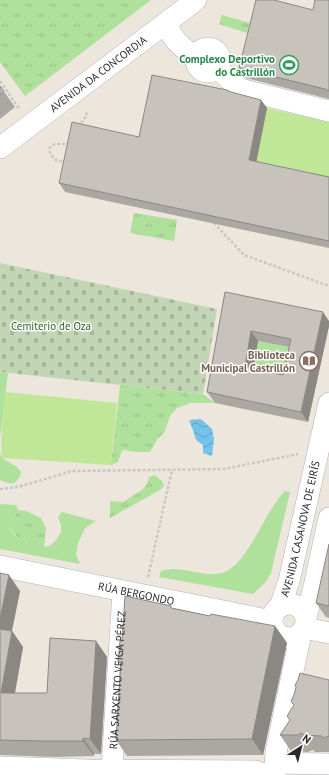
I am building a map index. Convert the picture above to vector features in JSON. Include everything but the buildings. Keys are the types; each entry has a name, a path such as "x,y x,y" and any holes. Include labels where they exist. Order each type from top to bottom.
{"street":[{"name":"AVENIDA DA CONCORDIA","path":"0,148 196,0"},
{"path":"164,24 177,42 196,60 198,55 205,49 214,50 219,56 220,60 217,68 240,90 329,111"},
{"name":"AVENIDA CASANOVA DE EIRÍS","path":"276,614 288,581 329,403"},
{"path":"272,771 329,518"},
{"name":"RÚA BERGONDO","path":"0,566 146,596 276,614"},
{"name":"RÚA SARXENTO VEIGA PÉREZ","path":"112,772 123,591"},
{"path":"285,604 290,604 295,605 304,612 304,626 296,636 291,638 280,635 275,631 273,626 276,614 285,604"},
{"path":"304,626 329,633"},
{"path":"0,767 112,772 255,772 329,764"}],"path":[{"path":"0,80 31,125"},
{"path":"75,128 87,115 85,111"},
{"path":"71,163 57,161 50,154 50,147 55,144 71,144 72,140"},
{"path":"214,223 244,255 329,286"},
{"path":"0,490 72,471 224,469 297,454 304,451"},
{"path":"146,596 148,575 172,470"}],"green space":[{"path":"0,0 151,0 25,96 0,62"},
{"path":"222,15 250,23 247,33 219,24"},
{"path":"267,108 329,122 329,179 256,163"},
{"path":"134,213 177,220 174,241 130,233"},
{"name":"Cemiterio de Oza","path":"0,263 217,309 203,394 0,372"},
{"path":"258,341 298,349 291,386 252,377"},
{"path":"0,372 8,373 0,437"},
{"path":"120,385 203,394 215,403 191,403 177,408 170,416 164,433 158,438 150,452 122,450 118,462 111,465"},
{"path":"5,392 117,403 111,465 2,458 1,452"},
{"path":"0,453 2,458 17,467 21,472 18,480 13,483 7,483 0,480"},
{"path":"155,475 162,481 164,486 160,490 110,518 110,501 123,502 142,490 147,484 149,477"},
{"path":"285,491 290,492 271,573 266,582 253,594 159,577 161,571 170,569 216,574 231,569 248,549 270,511"},
{"path":"0,504 16,505 18,510 10,523 13,534 30,545 41,547 53,544 61,532 61,525 58,517 62,512 96,521 85,528 78,543 76,555 80,564 0,549"},
{"path":"18,510 26,511 41,518 46,528 44,548 22,541 15,534 10,523"}],"water":[{"path":"201,419 212,429 214,439 212,456 203,453 203,445 196,440 189,420"}],"place":[{"name":"Complexo Deportivo do Castrillón","path":"289,65"},
{"name":"Biblioteca Municipal Castrillón","path":"309,361"}]}
